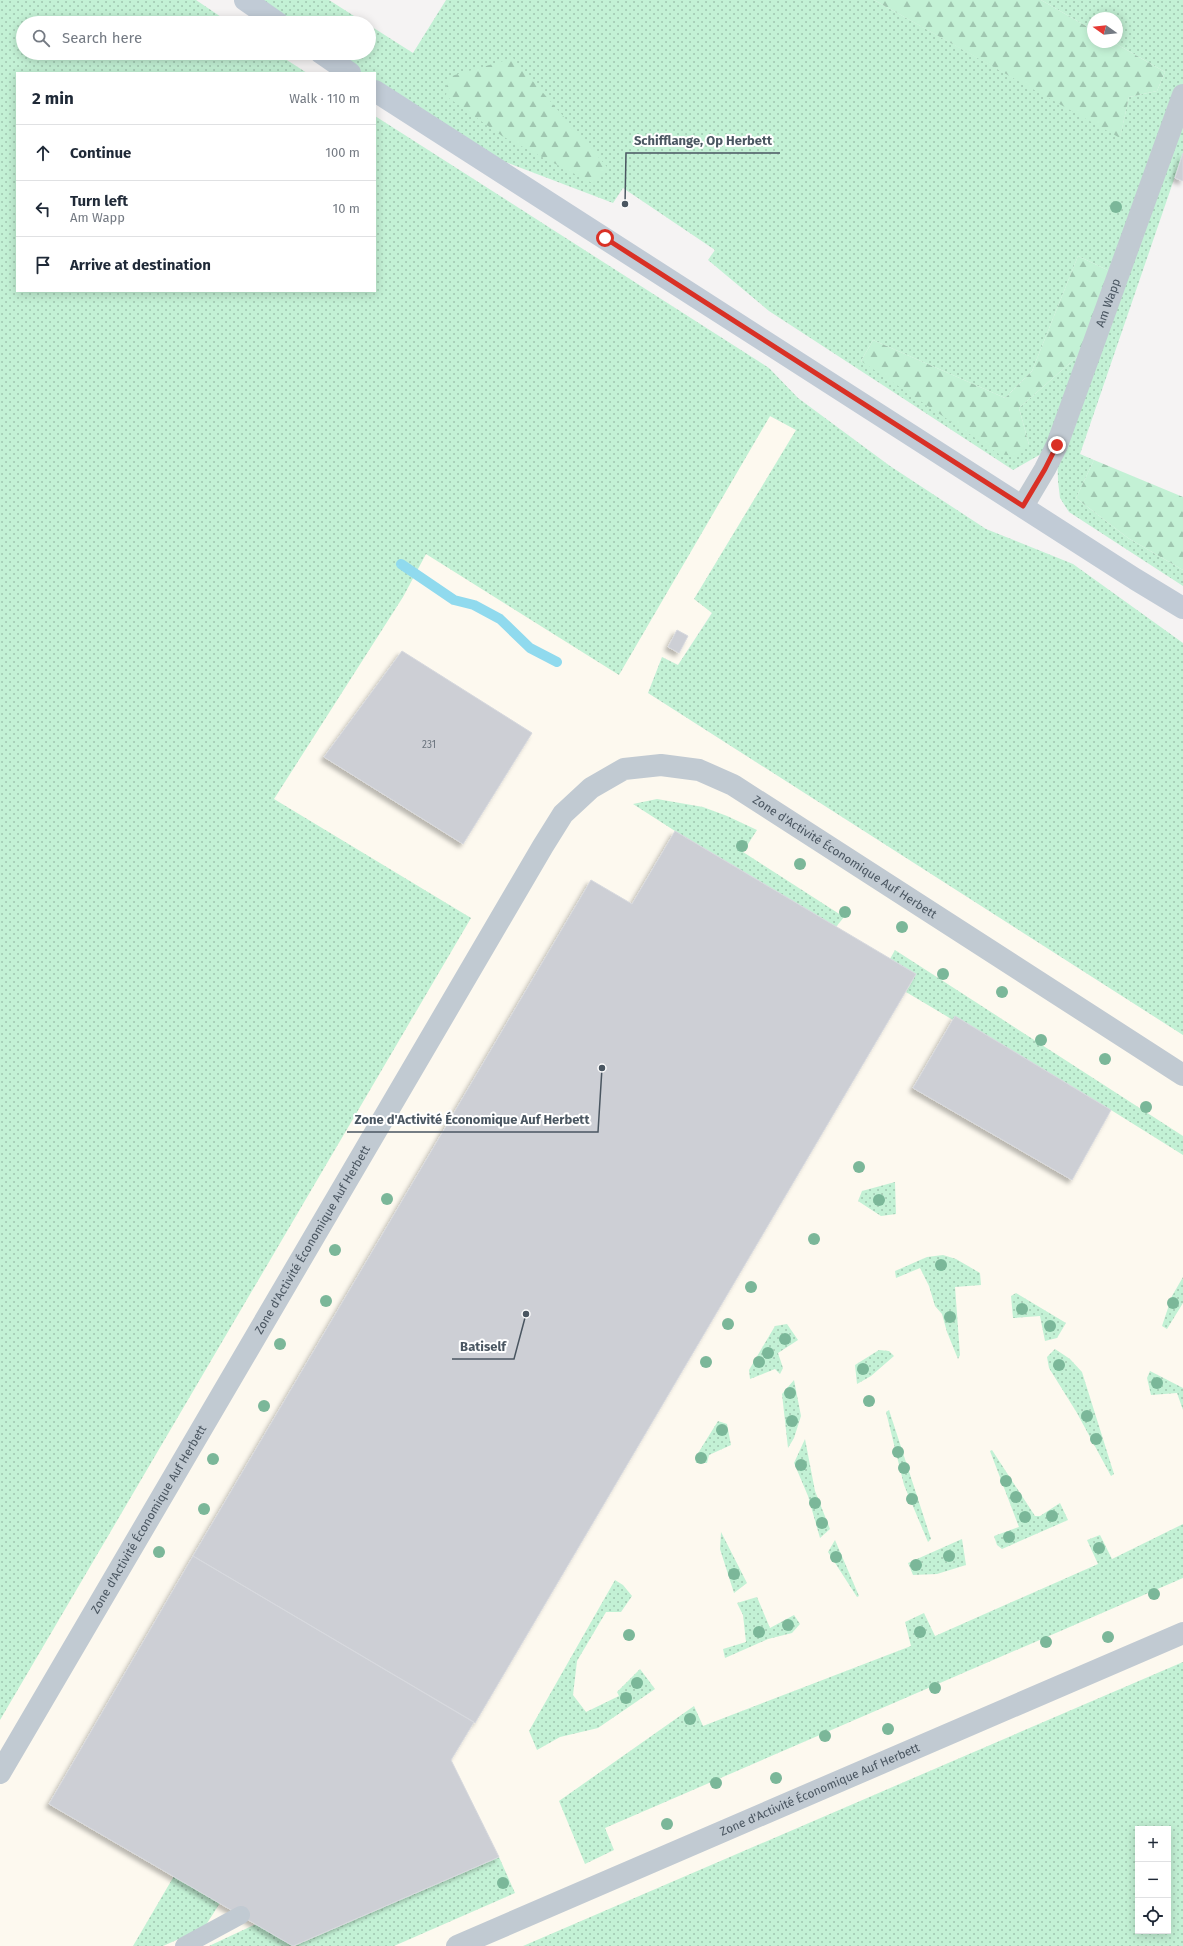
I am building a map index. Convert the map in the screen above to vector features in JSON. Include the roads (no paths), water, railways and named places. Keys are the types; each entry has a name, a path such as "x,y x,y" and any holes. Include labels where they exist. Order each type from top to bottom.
{"main road":[{"path":"245,0 268,16"},
{"path":"331,60 349,72"},
{"path":"376,92 1183,608"},
{"path":"1135,578 1183,613"}],"street":[{"name":"Am Wapp","path":"1023,506 1045,469 1057,445 1183,95"},
{"name":"Zone d'Activité Économique Auf Herbett","path":"0,1773 543,846 563,814 591,788 624,769 662,765 699,770 733,785 1183,1075"},
{"name":"Zone d'Activité Économique Auf Herbett","path":"457,1946 1183,1633"}],"lane":[{"path":"184,1946 241,1915"}],"waterway":[{"path":"401,564 454,600 474,605 500,619 530,648 557,662"}],"place":[{"name":"Schifflange, Op Herbett","path":"625,204"},
{"name":"Zone d'Activité Économique Auf Herbett","path":"602,1068"},
{"name":"Batiself","path":"526,1314"}]}
